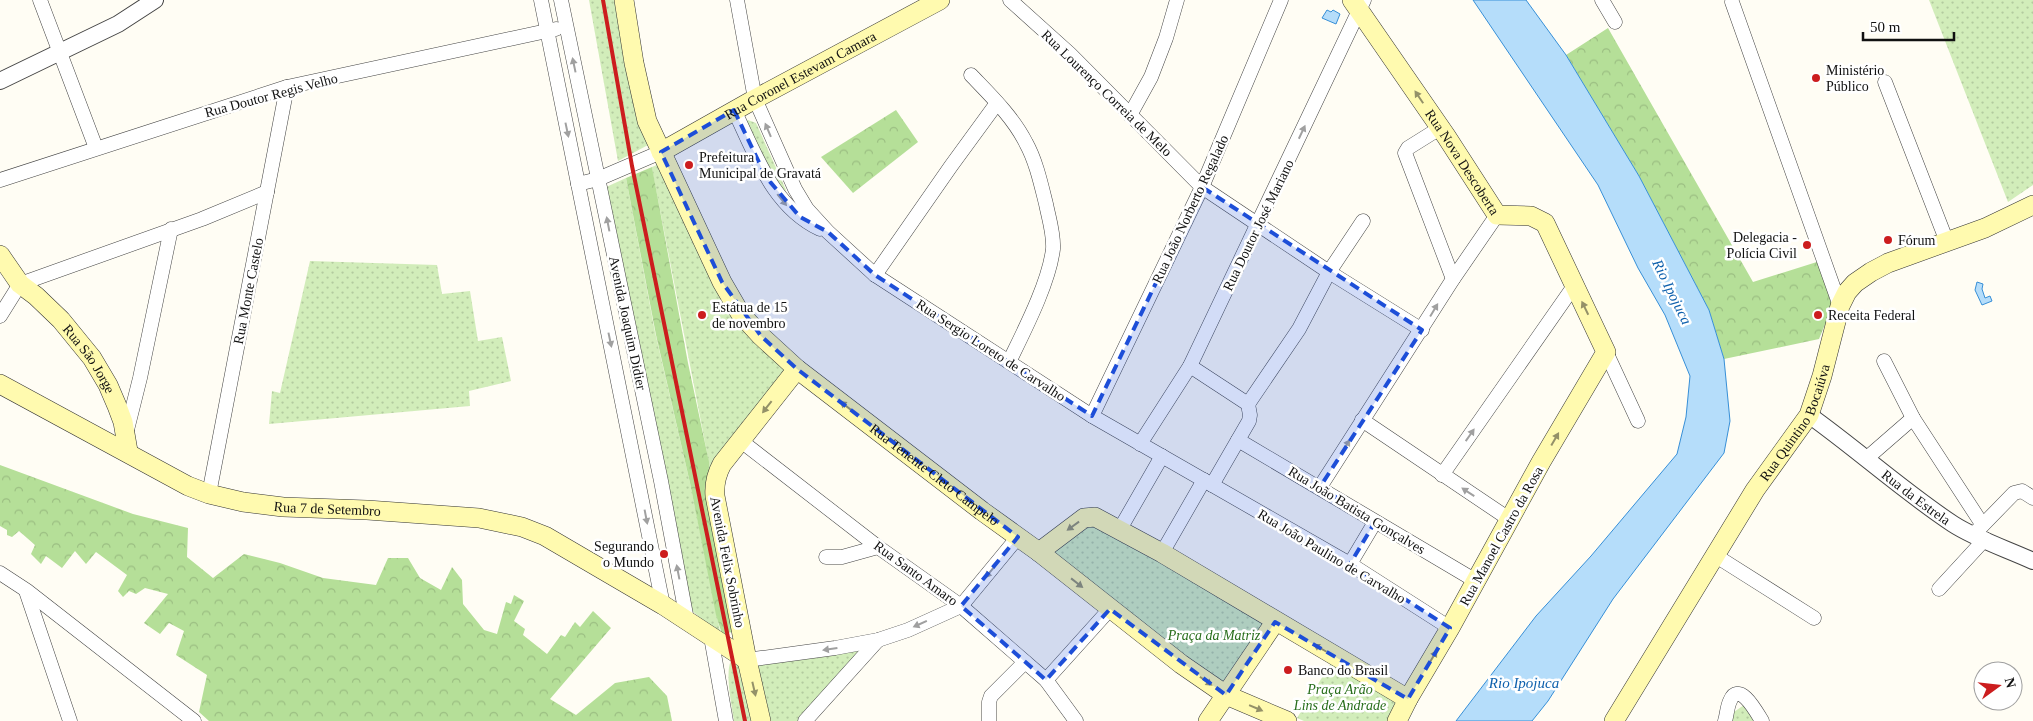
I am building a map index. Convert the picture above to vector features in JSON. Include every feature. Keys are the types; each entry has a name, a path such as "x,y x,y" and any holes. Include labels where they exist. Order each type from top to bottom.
{"main road":[{"name":"Rua Tenente Cleto Campelo","path":"624,0 645,113 661,152 722,282 740,313 761,336 797,369 1039,552 1181,664 1226,695 1287,721"},
{"name":"Rua Coronel Estevam Camara","path":"661,152 734,110 940,0"},
{"name":"Rua Nova Descoberta","path":"1358,3 1497,215 1531,216 1546,223 1606,352"},
{"name":"Rua Quintino Bocaiúva","path":"1614,721 1755,490 1810,414 1840,306 1851,287 1871,272 1888,263 1985,228 2033,205"},
{"name":"Rua São Jorge","path":"0,255 20,284 36,296 61,320 92,358 118,406 126,443"},
{"name":"Rua Manoel Castro da Rosa","path":"1397,721 1408,698 1450,628 1509,519 1606,352"},
{"name":"Avenida Felix Sobrinho","path":"761,721 747,660 714,487 718,472 797,369"},
{"name":"Rua 7 de Setembro","path":"0,384 126,443 188,486 209,494 243,502 283,507 367,510 479,518 516,525 545,536 663,605 747,660"},
{"path":"1039,552 1077,523 1089,517 1095,517 1120,529 1275,622 1408,698"},
{"path":"1208,721 1275,622"}],"street":[{"path":"40,0 96,148"},
{"path":"0,81 118,24 155,0"},
{"name":"Avenida Joaquim Didier","path":"541,0 663,605"},
{"name":"Avenida Joaquim Didier","path":"561,0 661,481 687,620"},
{"name":"Rua Sergio Loreto de Carvalho","path":"737,0 755,99 794,189 807,209 828,232 876,275 1092,416 1162,456"},
{"name":"Rua Lourenço Correia de Melo","path":"1010,0 1070,54 1202,187 1259,223 1329,272 1422,330"},
{"path":"1130,115 1151,77 1166,38 1176,0"},
{"name":"Rua João Norberto Regalado","path":"1092,416 1202,187 1281,0"},
{"path":"1602,0 1615,22"},
{"path":"1732,2 1840,306"},
{"name":"Rua Doutor José Mariano","path":"1140,444 1190,366 1259,223 1358,3"},
{"name":"Rua Doutor Regis Velho","path":"0,180 287,88 566,27"},
{"path":"971,76 997,103 1026,143 1044,198 1053,239 1049,265 1030,318 1009,362"},
{"path":"1885,82 1947,242"},
{"name":"Rua Monte Castelo","path":"209,494 287,88"},
{"path":"876,275 997,103"},
{"name":"Rua Sergio Loreto de Carvalho","path":"734,110 766,177 776,193 810,225 828,232"},
{"path":"1440,128 1405,151 1405,158 1453,279"},
{"path":"578,184 598,179 661,152"},
{"path":"0,316 20,284 171,230 266,192"},
{"path":"1320,487 1453,279 1497,215"},
{"path":"1162,554 1208,482 1238,440 1249,421 1248,404 1299,329 1329,272 1363,221"},
{"path":"126,443 171,230"},
{"path":"1442,475 1574,286"},
{"path":"603,307 623,302"},
{"path":"1606,352 1638,421"},
{"path":"1884,361 1913,418 1980,533"},
{"path":"1190,366 1248,404"},
{"path":"623,404 644,401"},
{"name":"Rua da Estrela","path":"1810,414 1918,500 1953,525 1980,533 2033,561"},
{"path":"1867,458 1913,418"},
{"path":"1362,420 1509,519"},
{"name":"Rua João Batista Gonçalves","path":"1238,440 1476,581"},
{"name":"Rua Santo Amaro","path":"741,441 878,547 961,606 1046,680 1076,721"},
{"path":"1120,529 1162,456"},
{"name":"Rua João Paulino de Carvalho","path":"1162,456 1350,564 1450,628"},
{"path":"640,485 661,481"},
{"path":"1938,589 1980,533 2017,492 2022,491 2033,498"},
{"path":"1350,564 1375,522"},
{"path":"747,660 878,640 908,630 961,606 1018,537"},
{"path":"826,557 842,557 878,547"},
{"path":"1716,556 1814,618"},
{"path":"0,573 26,590 194,721"},
{"path":"26,590 70,721"},
{"path":"1046,680 1110,609"},
{"path":"712,637 726,721"},
{"path":"804,721 878,640"},
{"path":"989,721 989,702 992,696 1025,662"},
{"path":"1725,721 1730,700 1735,695 1741,695 1747,698 1762,721"}],"highlighted area":[{"path":"734,110 766,177 800,217 828,232 875,275 1092,416 1202,187 1422,330 1320,487 1375,522 1350,564 1450,628 1408,699 1275,622 1226,695 1110,609 1046,680 961,606 1018,537 797,369 761,336 722,282 661,152"}],"green space":[{"path":"589,0 617,0 648,145 618,161"},
{"path":"1929,0 2033,0 2033,185 2008,202"},
{"path":"1608,28 1753,282 1820,261 1833,305 1819,339 1724,359 1709,310 1639,176 1566,55"},
{"path":"896,110 918,142 853,193 821,157"},
{"path":"748,120 756,123 786,190 783,194 745,123"},
{"path":"659,164 735,318 786,372 708,470 708,458 653,174 652,167"},
{"path":"652,167 688,363 709,462 709,484 737,625 732,632 723,634 716,615 690,483 656,335 626,178"},
{"path":"626,178 655,332 690,483 721,636 690,609 604,188"},
{"path":"310,261 437,265 442,294 470,291 478,341 502,337 511,381 469,391 470,406 269,424 272,391 280,393"},
{"path":"0,465 133,514 188,528 187,557 213,578 244,554 280,563 323,578 376,585 388,558 408,558 420,578 441,590 452,567 462,580 463,604 484,630 497,634 506,602 511,604 514,595 524,601 514,621 525,629 523,635 547,654 561,635 565,637 575,622 580,627 593,611 611,628 550,699 576,715 615,683 649,677 667,696 672,721 209,721 199,712 207,675 176,655 184,631 169,623 160,634 144,623 168,594 145,588 136,594 129,591 123,597 118,591 127,575 96,552 86,564 75,551 62,568 46,556 41,564 31,554 35,545 19,531 12,537 7,535 7,530 0,526"},
{"name":"Praça da Matriz","path":"1091,525 1119,537 1265,624 1223,685 1050,553"},
{"path":"865,647 798,721 769,721 755,664"},
{"path":"732,659 738,659 754,721 734,721 729,679"},
{"name":"Praça Arão Lins de Andrade","path":"1331,663 1399,702 1389,721 1304,721 1297,718"},
{"path":"1744,705 1755,721 1730,721 1731,714"}],"water":[{"name":"Rio Ipojuca","path":"1473,0 1526,0 1566,55 1639,176 1709,310 1724,359 1730,421 1724,453 1613,599 1548,701 1532,721 1456,721 1536,616 1591,556 1677,454 1686,417 1690,376 1665,315 1638,268 1598,185"},
{"path":"1327,10 1331,12 1333,10 1340,14 1336,24 1322,18"},
{"path":"1977,282 1983,284 1982,289 1985,298 1990,296 1992,301 1982,305 1975,290"}],"railway":[{"path":"603,0 632,166 745,721"}],"place":[{"name":"Ministério Público","path":"1816,78"},
{"name":"Prefeitura Municipal de Gravatá","path":"689,165"},
{"name":"Fórum","path":"1888,240"},
{"name":"Delegacia - Polícia Civil","path":"1807,245"},
{"name":"Estátua de 15 de novembro","path":"702,315"},
{"name":"Receita Federal","path":"1818,315"},
{"name":"Segurando o Mundo","path":"664,554"},
{"name":"Banco do Brasil","path":"1288,670"}]}
